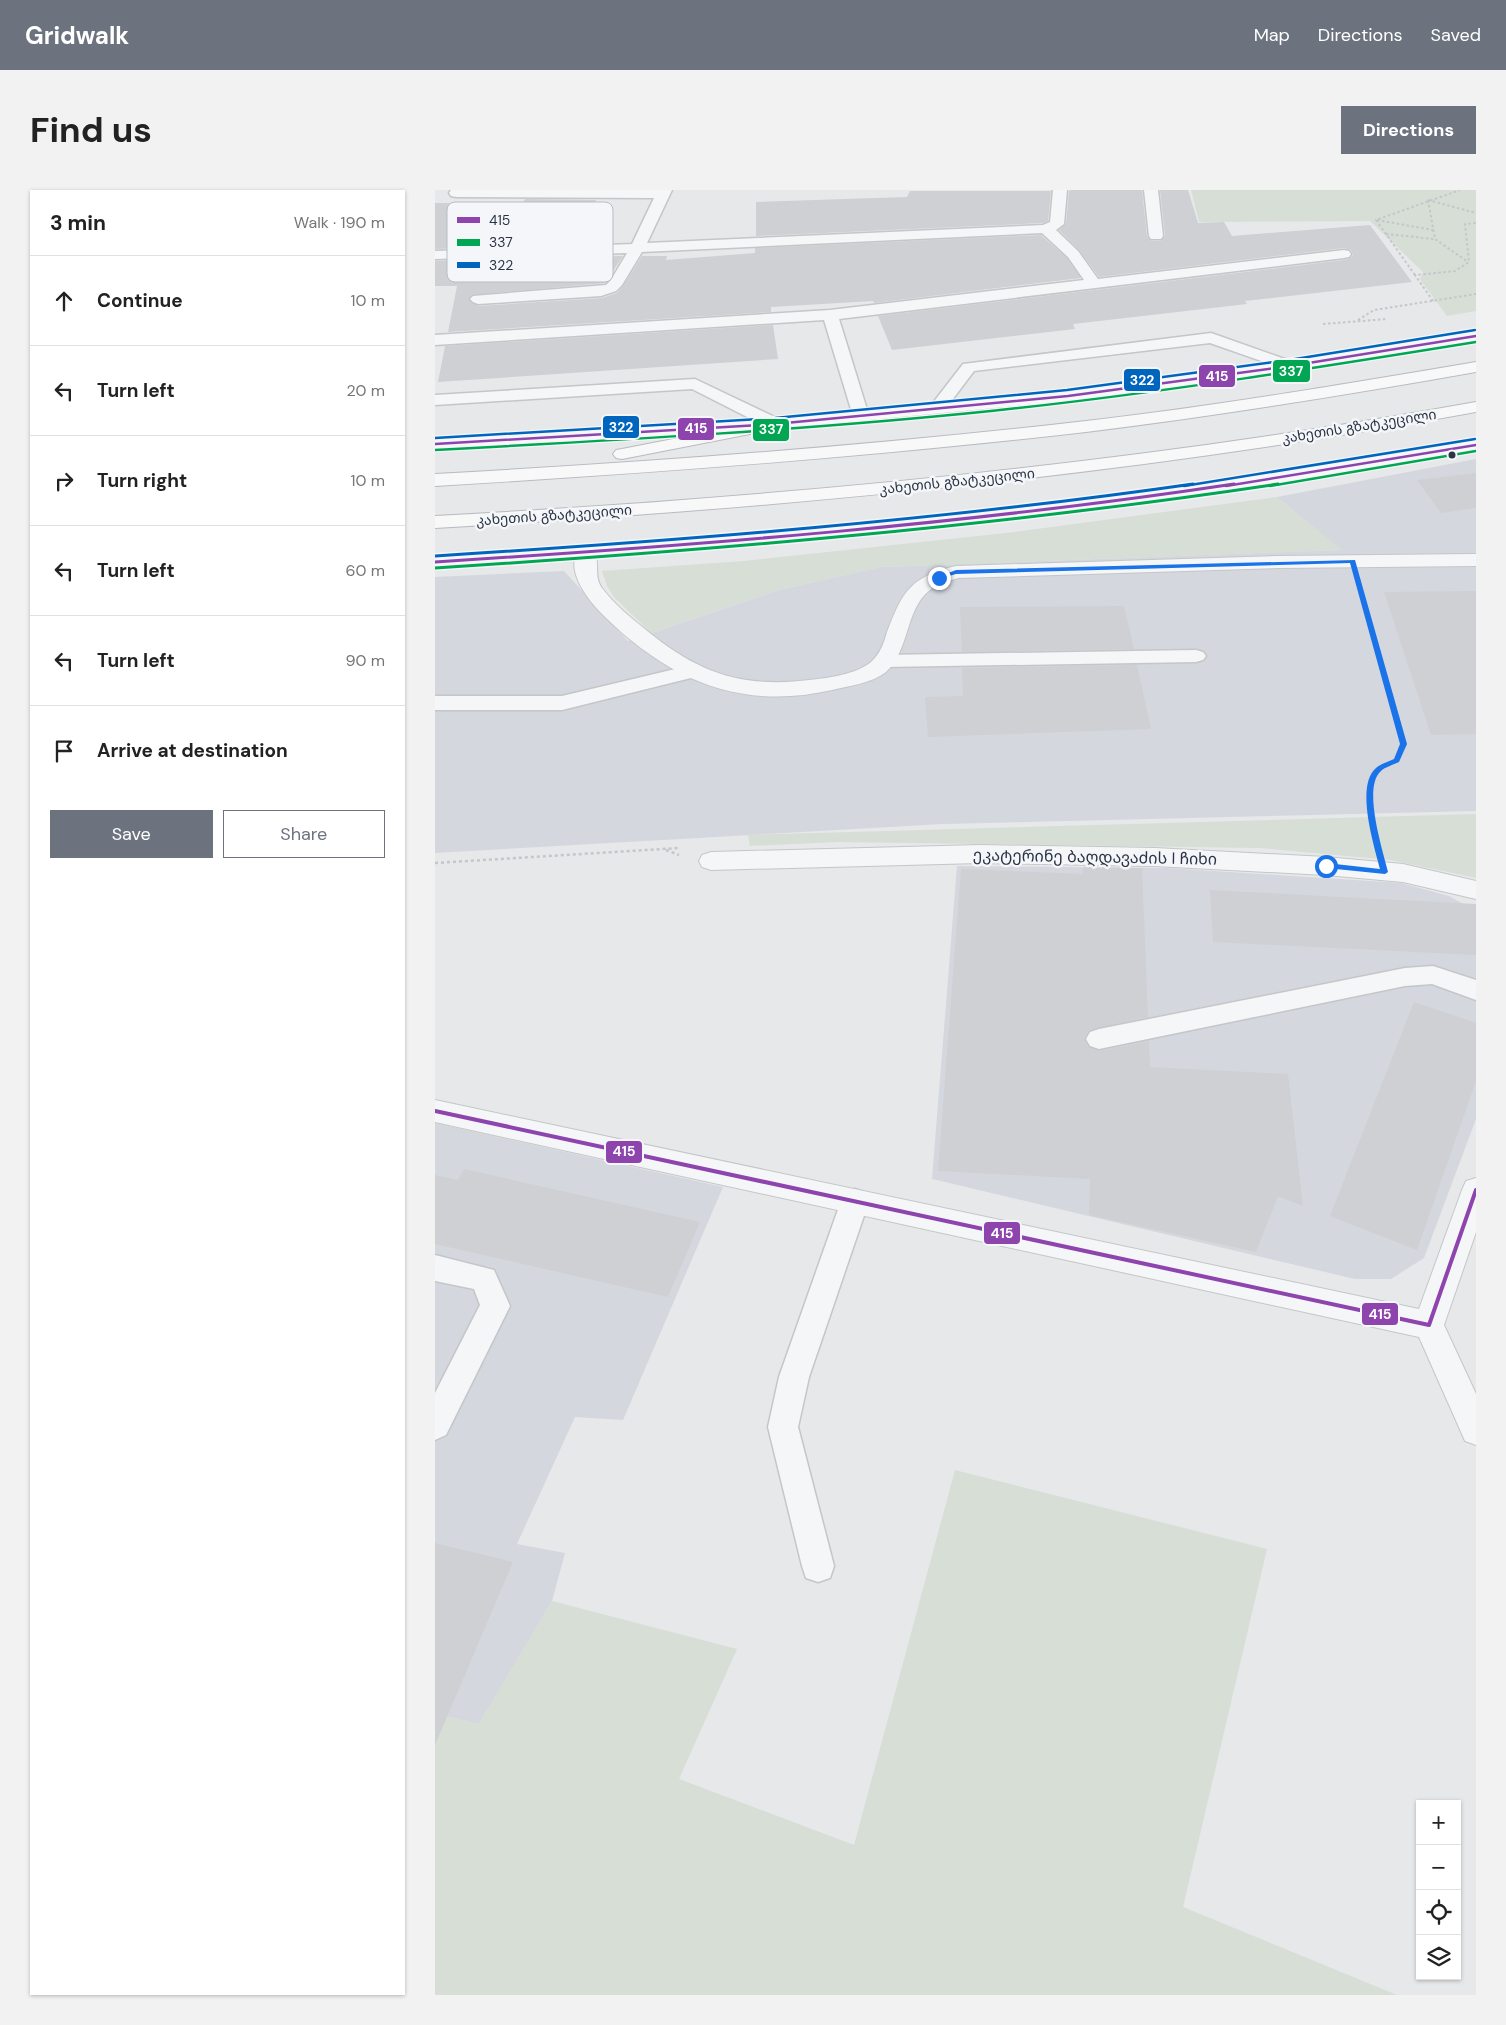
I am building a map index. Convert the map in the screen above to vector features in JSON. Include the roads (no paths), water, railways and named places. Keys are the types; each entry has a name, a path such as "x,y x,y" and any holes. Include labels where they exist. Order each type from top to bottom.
{"main road":[{"path":"435,444 775,424 1068,396 1289,366 1476,336"},
{"path":"435,480 751,459 995,438 1285,399 1476,366"},
{"name":"კახეთის გზატკეცილი","path":"435,522 663,509 1027,474 1305,435 1476,407"},
{"path":"507,476 775,424"},
{"path":"435,562 586,553 841,532 1129,499 1476,445"}],"street":[{"path":"586,553 587,581 603,602 629,628 660,652 692,671 730,684 777,690 813,688 868,674 884,661 898,633 906,606 921,587 956,572 1353,561 1476,560"},
{"name":"ეკატერინე ბაღდავაძის I ჩიხი","path":"711,861 999,854 1155,857 1326,866 1403,873 1476,890"},
{"path":"435,1111 1429,1325"},
{"path":"1476,1190 1429,1325 1476,1430"}],"lane":[{"path":"613,249 1046,228 1057,224 1060,190"},
{"path":"1151,190 1156,236"},
{"path":"456,193 664,192 637,248 617,282 611,288 601,291 478,299"},
{"path":"1046,228 1073,254 1095,285"},
{"path":"435,340 831,315 1344,254"},
{"path":"831,315 861,416"},
{"path":"937,408 969,367 1192,340 1211,338 1289,366"},
{"path":"435,400 695,384 775,424"},
{"path":"884,661 1196,656"},
{"path":"435,703 562,703 692,671"},
{"path":"1099,1039 1405,977 1433,975 1476,990"},
{"path":"818,1566 783,1427 794,1377 855,1201"},
{"path":"435,1268 484,1279 495,1306 435,1424"}]}
